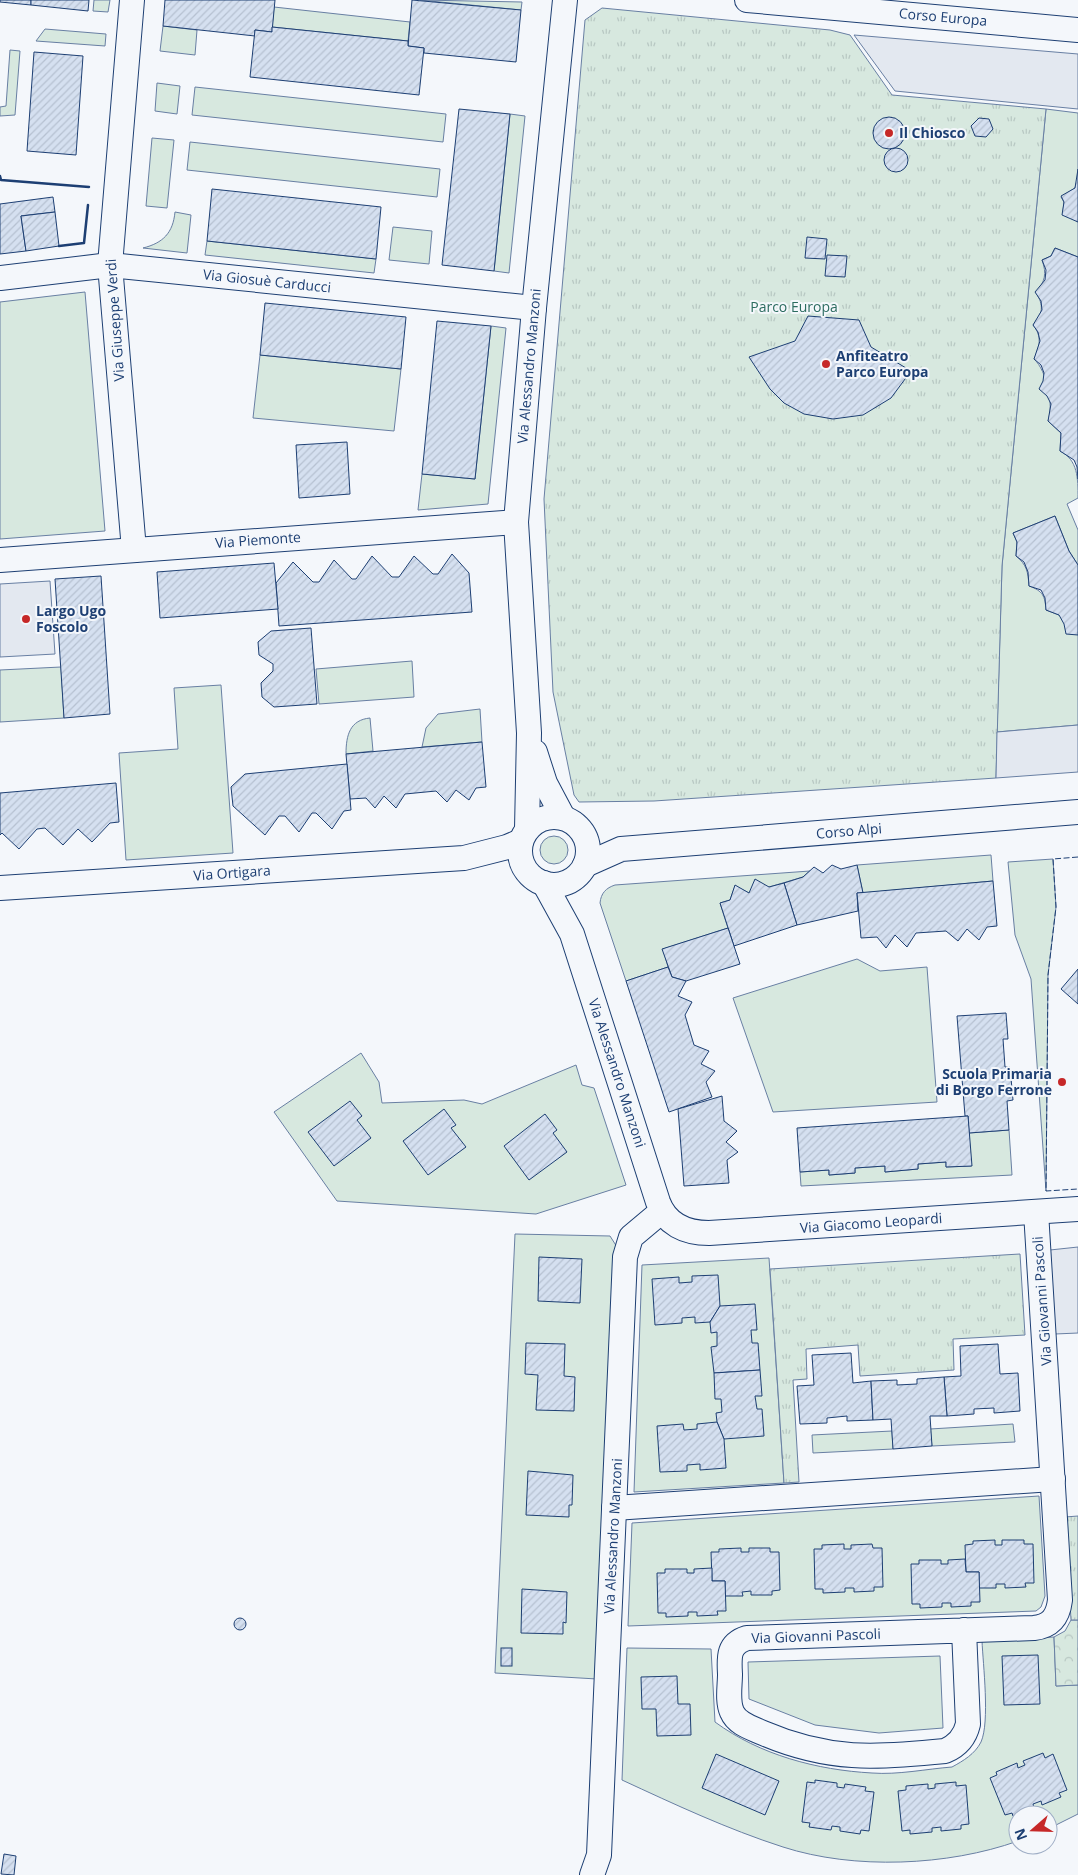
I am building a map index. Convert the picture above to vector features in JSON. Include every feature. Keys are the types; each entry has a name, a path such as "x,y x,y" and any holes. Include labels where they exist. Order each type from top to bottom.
{"street":[{"name":"Via Giuseppe Verdi","path":"132,0 110,265 134,550"},
{"name":"Via Alessandro Manzoni","path":"565,0 534,308 516,522 529,733 524,835 520,854 524,867 532,877 544,883 572,934 664,1216 636,1231 626,1248 599,1855 592,1875"},
{"name":"Corso Europa","path":"747,0 1078,30"},
{"name":"Via Giosuè Carducci","path":"0,278 110,265 534,308"},
{"name":"Via Piemonte","path":"0,560 516,522"},
{"name":"Via Alessandro Manzoni","path":"529,733 545,783 563,818 574,823 582,832 587,842 577,873 568,892 572,934"},
{"name":"Corso Alpi","path":"582,832 602,844 621,849 1078,812"},
{"path":"524,835 537,821 549,817 563,818"},
{"name":"Via Ortigara","path":"464,858 507,847 524,835"},
{"name":"Corso Alpi","path":"577,873 621,849"},
{"name":"Via Ortigara","path":"0,888 464,858 502,861 524,867"},
{"path":"544,883 557,884 577,873"},
{"name":"Via Giacomo Leopardi","path":"664,1216 688,1231 708,1233 1078,1209"},
{"name":"Via Giovanni Pascoli","path":"964,1630 968,1724 962,1739 952,1748 945,1751 874,1758 814,1751 783,1742 747,1726 732,1712 730,1704 729,1656 731,1649 740,1640 747,1638 1042,1627 1055,1618 1060,1600 1036,1212"},
{"path":"614,1508 1053,1479"}],"green space":[{"path":"94,0 110,0 108,12 93,11"},
{"path":"420,0 522,2 521,10"},
{"path":"274,7 410,22 408,41 272,27"},
{"name":"Parco Europa","path":"602,8 830,30 850,35 892,95 1046,109 1002,566 996,778 654,801 579,802 574,795 553,692 544,499 585,20"},
{"path":"163,26 197,30 195,55 160,51"},
{"path":"45,29 106,34 105,46 36,41"},
{"path":"10,50 20,51 15,115 0,116 0,107 6,106"},
{"path":"157,83 180,86 177,114 155,111"},
{"path":"195,87 446,114 443,142 192,115"},
{"path":"1046,109 1078,113 1078,177 1075,188 1061,197 1064,202 1063,211 1078,222 1078,257 1055,248 1051,256 1042,260 1044,277 1036,293 1041,309 1039,317 1033,325 1039,337 1038,350 1034,359 1043,372 1050,398 1048,421 1061,433 1060,451 1070,459 1076,470 1078,498 1067,504 1078,530 1078,565 1069,551 1055,516 1013,533 1017,542 1016,556 1026,569 1029,586 1042,595 1046,610 1059,615 1078,635 1078,725 997,732 1002,566"},
{"path":"510,114 525,116 509,273 494,271"},
{"path":"152,138 174,140 167,208 146,206"},
{"path":"190,142 440,169 437,197 187,170"},
{"path":"175,212 191,215 187,253 143,248 156,243 166,236 172,226"},
{"path":"393,227 432,231 429,264 389,260"},
{"path":"207,241 376,259 374,273 205,255"},
{"path":"85,292 105,531 0,539 0,302"},
{"path":"491,326 506,328 488,504 418,510 422,474 475,479"},
{"path":"260,355 401,369 394,431 253,418"},
{"path":"412,661 414,697 319,704 316,669"},
{"path":"61,667 64,718 0,722 0,670"},
{"path":"221,685 233,853 126,860 119,753 178,749 174,688"},
{"path":"480,709 482,742 422,747 426,728 438,714"},
{"path":"370,718 373,751 346,754 350,730 363,719"},
{"path":"554,836 564,840 568,850 564,860 554,864 544,860 540,850 544,840"},
{"path":"991,855 993,881 863,893 857,865"},
{"path":"1053,859 1056,907 1048,975 1046,1191 1031,979 1015,935 1008,862"},
{"path":"810,871 803,877 749,893 735,886 730,900 720,903 728,928 663,949 668,967 626,981 600,903 604,891 609,888 615,885"},
{"path":"857,959 880,971 927,967 937,1102 773,1112 733,998"},
{"path":"361,1053 379,1082 382,1103 464,1100 482,1104 576,1065 582,1085 594,1088 626,1185 536,1214 337,1201 274,1112"},
{"path":"1009,1130 1012,1175 801,1186 800,1172 829,1170 829,1175 855,1173 855,1168 885,1166 885,1172 918,1169 918,1164 946,1162 946,1167 971,1166 969,1133"},
{"path":"515,1234 610,1236 617,1247 597,1679 495,1673"},
{"path":"1020,1254 1025,1335 953,1339 954,1370 860,1376 858,1345 806,1349 807,1379 793,1380 799,1482 784,1483 770,1269"},
{"path":"769,1258 784,1483 634,1492 642,1265"},
{"path":"1013,1424 1015,1442 932,1446 930,1429"},
{"path":"892,1431 893,1449 813,1453 812,1435"},
{"path":"1039,1496 1045,1596 1041,1607 1036,1611 628,1626 632,1523"},
{"path":"1078,1516 1078,1620 1071,1620 1065,1517"},
{"path":"1071,1620 1078,1620 1078,1685 1056,1686 1054,1637 1065,1631"},
{"path":"1054,1637 1056,1686 1078,1685 1078,1814 1058,1824 1058,1805 1008,1805 1008,1844 962,1856 932,1860 870,1862 840,1859 811,1854 762,1840 701,1816 622,1780 627,1648 711,1649 715,1722 732,1734 770,1752 810,1764 851,1771 892,1773 952,1767 968,1757 981,1742 985,1721 982,1641"},
{"path":"940,1656 943,1728 879,1733 815,1725 749,1699 748,1662"}],"shaded area":[{"path":"854,35 1078,54 1078,109 895,91"},
{"name":"Largo Ugo Foscolo","path":"50,581 55,654 0,657 0,584"},
{"path":"1078,725 1078,772 996,778 997,732"},
{"path":"1078,1247 1078,1333 1055,1334 1050,1250"}],"building":[{"path":"0,0 31,0 31,5 0,2"},
{"path":"31,0 89,0 88,11 31,5"},
{"path":"165,0 275,0 272,32 255,30 255,36 163,26"},
{"path":"412,0 521,10 516,62 424,53 424,48 408,46"},
{"path":"272,27 408,41 408,46 424,48 419,95 250,77 255,30 272,32"},
{"path":"34,52 83,56 76,155 27,151"},
{"path":"459,109 510,114 494,271 442,265"},
{"name":"Il Chiosco","path":"889,117 895,118 900,122 904,127 904,139 900,144 895,148 889,149 883,148 878,144 874,139 873,133 874,127 878,122 883,118"},
{"path":"979,118 989,119 993,129 986,137 975,136 971,126"},
{"path":"896,148 905,151 908,160 905,169 896,172 887,169 884,160 887,151"},
{"path":"1078,169 1078,222 1062,215 1064,202 1061,196 1075,188"},
{"path":"212,189 381,207 376,259 207,241"},
{"path":"53,197 55,212 21,216 26,251 0,254 0,204"},
{"path":"55,212 59,246 26,251 21,216"},
{"path":"807,237 827,239 825,259 805,258"},
{"path":"1055,248 1078,257 1078,479 1074,460 1060,451 1061,433 1048,421 1051,404 1047,396 1039,389 1044,373 1041,365 1034,359 1040,341 1038,332 1033,325 1042,310 1041,301 1035,292 1045,280 1046,270 1042,260 1051,256"},
{"path":"827,255 847,256 845,277 825,276"},
{"path":"265,303 406,317 401,369 260,355"},
{"name":"Anfiteatro Parco Europa","path":"808,316 859,320 871,347 911,371 891,398 863,415 833,419 804,414 784,403 770,389 749,357 795,341"},
{"path":"437,321 491,326 475,479 422,474"},
{"path":"347,442 350,494 299,498 296,445"},
{"path":"1055,516 1069,551 1078,565 1078,635 1066,634 1064,624 1059,615 1046,610 1045,598 1041,590 1029,586 1028,572 1024,562 1016,556 1017,542 1013,533"},
{"path":"452,554 469,573 472,612 279,626 276,583 293,562 313,582 319,582 334,560 352,579 356,579 372,556 392,577 399,577 414,556 433,574 438,574"},
{"path":"274,563 278,609 160,618 157,572"},
{"path":"101,576 110,714 64,718 55,579"},
{"path":"311,628 317,704 274,707 262,697 261,683 273,671 273,664 259,655 258,642 271,631"},
{"path":"482,742 486,787 476,788 469,800 456,790 447,802 436,791 405,794 396,808 384,796 375,808 366,798 350,799 346,754"},
{"path":"347,764 351,810 344,811 332,829 316,813 312,813 299,832 285,816 279,816 265,835 233,806 231,787 245,774"},
{"path":"116,783 119,822 110,823 92,842 78,829 63,845 45,828 37,829 19,849 2,833 0,835 0,793"},
{"path":"832,865 841,869 857,865 863,893 857,893 858,911 797,925 784,883 803,877 814,867 823,873"},
{"path":"755,879 769,887 784,883 797,925 734,946 720,903 730,900 735,885 749,893"},
{"path":"993,881 997,926 987,927 979,940 967,929 958,941 946,931 916,933 907,947 895,935 886,948 877,937 861,938 857,893"},
{"path":"728,928 740,964 686,981 672,977 662,949"},
{"path":"668,967 672,977 686,981 678,996 692,1002 685,1015 694,1045 709,1051 701,1064 715,1071 706,1082 712,1097 669,1112 626,981"},
{"path":"1078,969 1078,1004 1061,989"},
{"path":"1006,1013 1008,1039 1003,1039 1005,1067 1010,1067 1013,1100 1007,1101 1009,1130 969,1133 968,1116 965,1116 957,1016"},
{"path":"722,1096 724,1121 737,1131 726,1142 738,1152 727,1160 729,1183 684,1186 678,1109"},
{"path":"350,1101 362,1116 357,1120 371,1138 334,1166 308,1132"},
{"path":"444,1109 456,1125 451,1128 466,1147 428,1175 403,1141"},
{"path":"545,1114 557,1130 553,1133 567,1152 529,1180 504,1146"},
{"path":"968,1116 972,1166 946,1167 946,1162 918,1164 918,1169 885,1172 885,1166 855,1168 855,1173 829,1175 829,1170 800,1172 797,1128"},
{"path":"539,1257 582,1259 580,1303 538,1301"},
{"path":"718,1275 720,1306 710,1322 695,1323 695,1317 682,1318 682,1323 655,1325 652,1279 679,1277 679,1283 692,1282 692,1276"},
{"path":"755,1304 757,1330 751,1330 752,1343 758,1343 760,1370 714,1373 711,1347 717,1346 717,1332 711,1333 710,1322 720,1306"},
{"path":"526,1343 565,1344 564,1376 575,1377 574,1411 536,1410 538,1375 525,1374"},
{"path":"998,1344 1000,1374 1018,1373 1020,1411 994,1413 994,1408 974,1409 974,1414 947,1416 944,1377 961,1376 960,1346"},
{"path":"851,1353 853,1383 871,1381 873,1420 847,1421 847,1416 827,1418 827,1423 800,1424 797,1386 814,1385 812,1355"},
{"path":"760,1370 762,1396 755,1396 757,1409 762,1409 764,1436 724,1439 717,1422 716,1413 722,1412 721,1399 715,1399 714,1373"},
{"path":"944,1377 947,1416 930,1416 932,1446 893,1449 891,1419 873,1420 871,1381 897,1380 897,1385 917,1384 917,1379"},
{"path":"717,1422 724,1439 726,1468 700,1470 700,1464 687,1465 687,1471 660,1472 657,1426 683,1424 684,1430 697,1429 697,1424"},
{"path":"528,1471 573,1475 572,1505 569,1505 569,1517 526,1515"},
{"path":"995,1540 995,1545 1002,1545 1002,1540 1024,1540 1024,1544 1033,1544 1034,1583 1025,1583 1026,1587 1005,1588 1005,1584 996,1584 996,1588 979,1588 979,1572 966,1572 965,1545 973,1544 973,1541"},
{"path":"844,1544 844,1549 851,1549 851,1545 872,1544 873,1548 882,1548 883,1587 874,1587 874,1591 854,1592 854,1588 845,1588 845,1592 823,1593 823,1589 815,1589 814,1549 822,1549 822,1545"},
{"path":"741,1548 741,1552 749,1552 749,1548 770,1548 770,1552 779,1552 780,1590 772,1591 772,1595 751,1595 751,1591 742,1592 743,1596 725,1596 725,1581 712,1581 711,1552 719,1552 719,1549"},
{"path":"965,1559 966,1572 979,1572 980,1602 971,1602 971,1606 951,1607 951,1603 942,1603 942,1607 920,1608 920,1604 912,1604 911,1564 919,1564 919,1560 941,1560 941,1564 948,1564 948,1560"},
{"path":"712,1568 712,1581 725,1581 726,1611 717,1611 718,1615 697,1616 697,1612 688,1612 688,1616 666,1617 666,1613 658,1613 657,1573 665,1573 665,1569 687,1569 687,1573 694,1573 694,1569"},
{"path":"522,1589 567,1592 566,1623 563,1622 563,1634 521,1633"},
{"path":"238,1618 242,1618 246,1624 242,1630 238,1630 234,1626 234,1622"},
{"path":"501,1648 512,1648 512,1666 501,1666"},
{"path":"1038,1655 1040,1704 1004,1705 1002,1656"},
{"path":"677,1676 678,1704 690,1704 691,1735 657,1736 656,1709 642,1709 641,1677"},
{"path":"1043,1753 1045,1758 1053,1754 1067,1790 1059,1793 1061,1797 1042,1805 1041,1801 1033,1805 1008,1805 1008,1814 1005,1815 990,1778 997,1775 996,1772 1017,1763 1018,1768 1025,1765 1023,1761"},
{"path":"716,1754 779,1781 765,1815 702,1788"},
{"path":"815,1780 837,1783 837,1787 844,1788 845,1784 866,1787 865,1791 874,1792 869,1831 861,1830 860,1834 840,1831 840,1827 832,1826 831,1830 809,1827 810,1823 802,1822 807,1782 815,1783"},
{"path":"956,1782 956,1786 966,1785 969,1824 961,1825 961,1829 941,1831 941,1827 932,1828 932,1832 910,1834 910,1830 902,1831 898,1791 906,1790 906,1786 928,1784 928,1789 935,1788 935,1784"},
{"path":"4,1854 16,1856 14,1875 1,1874"}],"fence":[{"path":"1078,857 1053,859 1056,907 1048,975 1046,1191 1078,1189"}],"wall":[{"path":"0,176 1,180 89,187"},
{"path":"59,246 84,243 88,205"}],"place":[{"name":"Il Chiosco","path":"889,133"},
{"name":"Anfiteatro Parco Europa","path":"826,364"},
{"name":"Largo Ugo Foscolo","path":"26,619"},
{"name":"Scuola Primaria di Borgo Ferrone","path":"1062,1082"}]}
